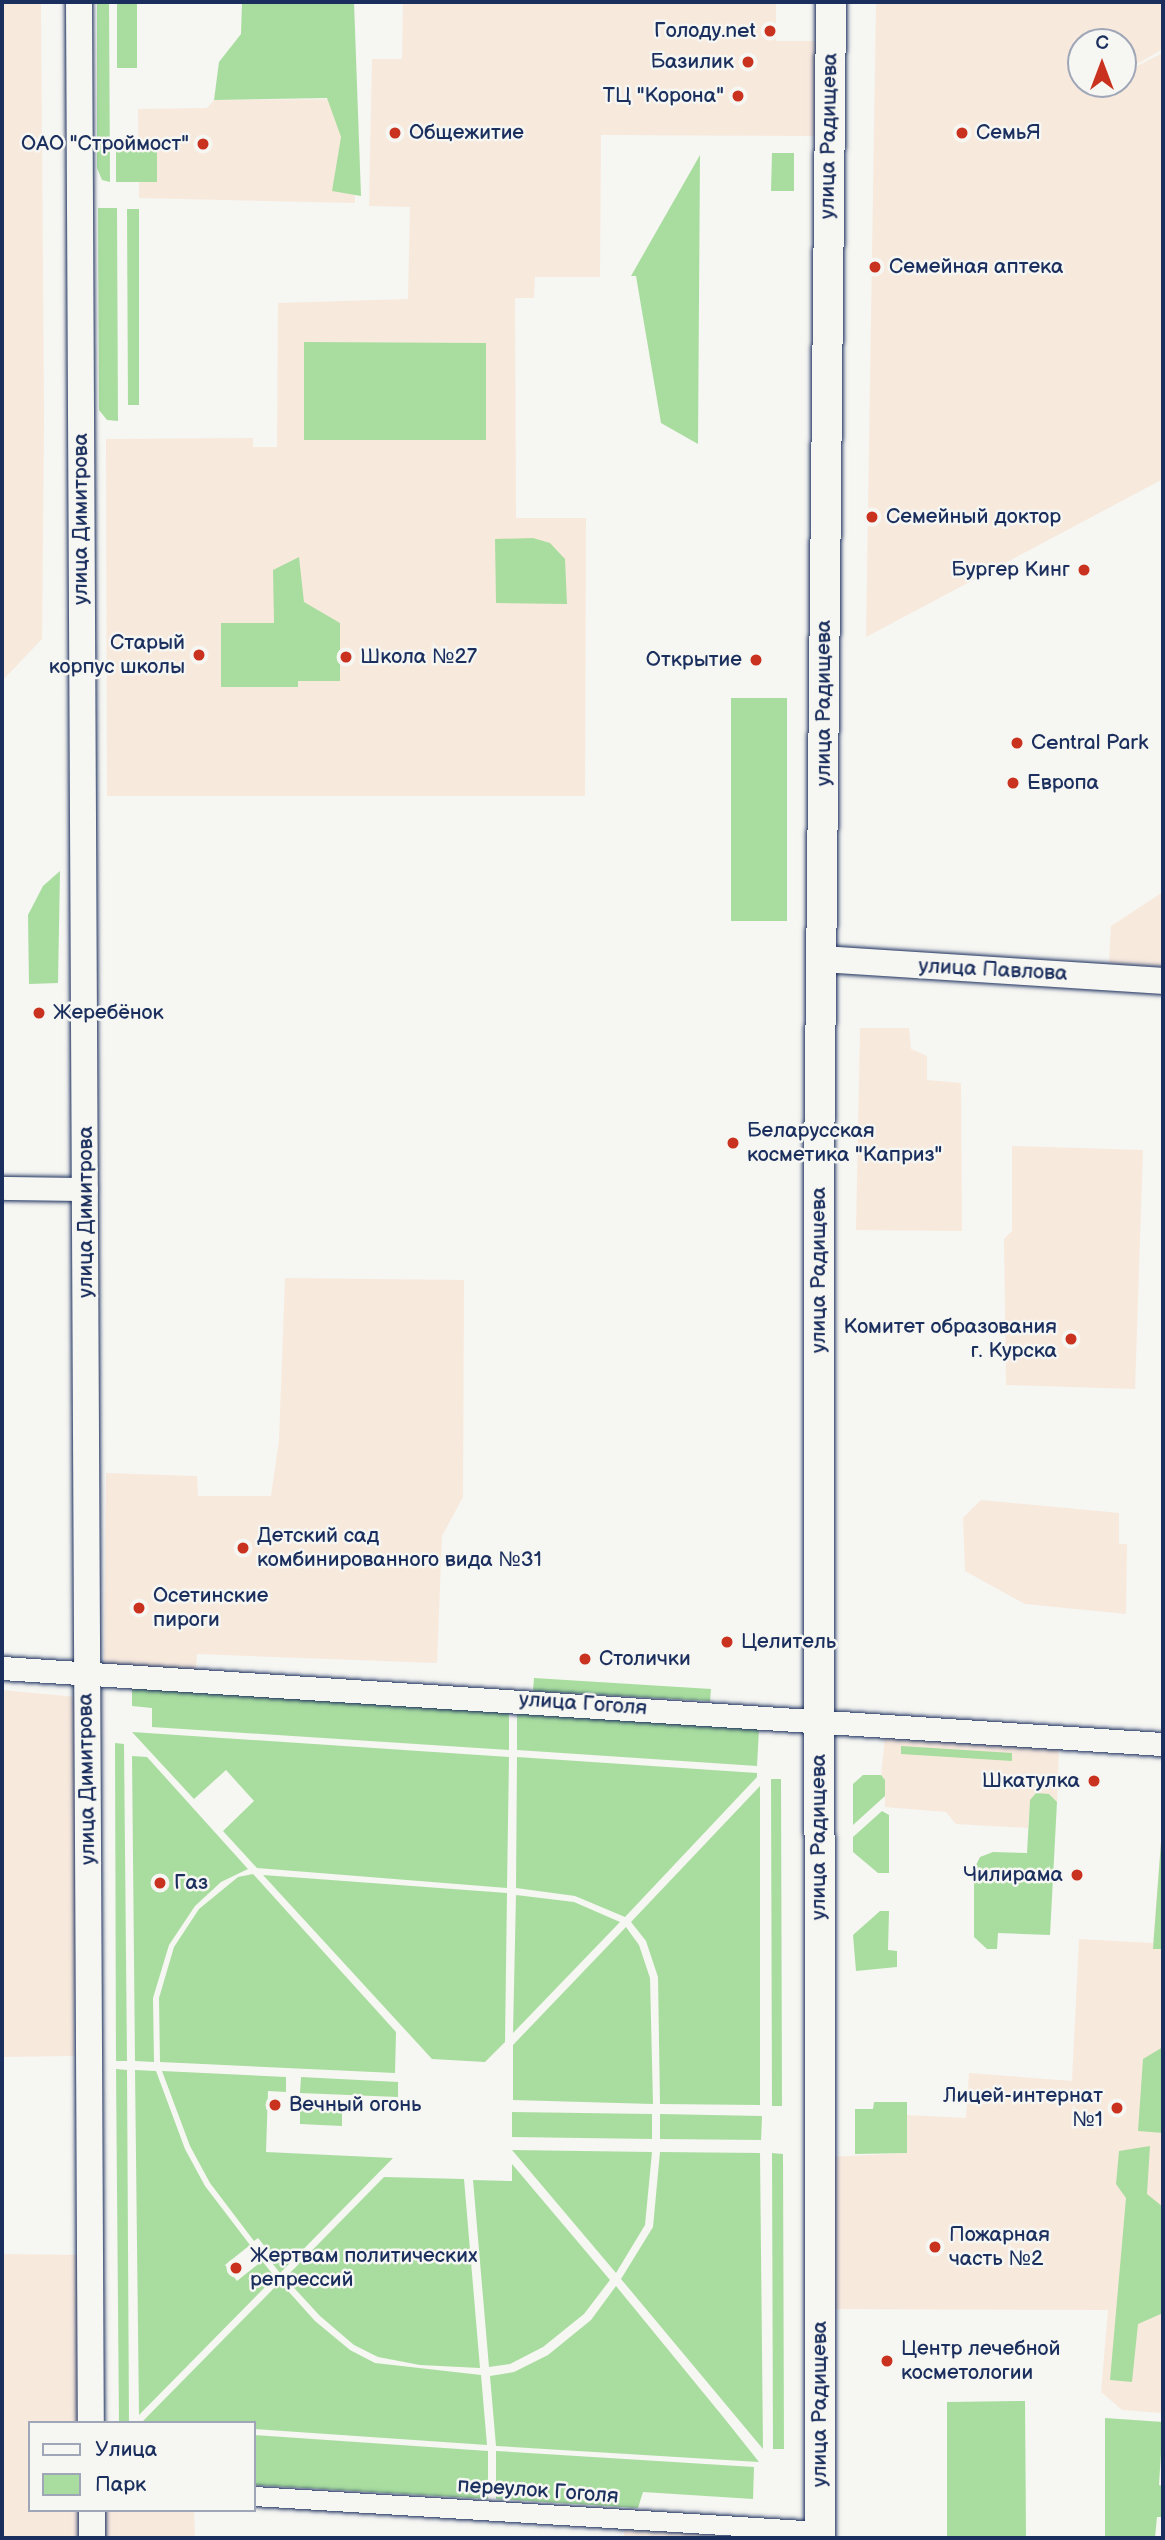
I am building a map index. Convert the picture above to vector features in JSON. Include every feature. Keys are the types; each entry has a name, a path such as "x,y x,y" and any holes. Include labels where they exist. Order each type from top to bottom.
{"main road":[{"name":"улица Димитрова","path":"79,2 91,2421"},
{"name":"улица Радищева","path":"820,2535 818,1720 831,2"},
{"name":"улица Павлова","path":"823,959 1163,981"},
{"path":"92,2512 92,2538"}],"street":[{"path":"2,1188 86,1189"},
{"name":"улица Гоголя","path":"2,1668 1163,1744"},
{"name":"переулок Гоголя","path":"256,2496 820,2535"}],"shaded area":[{"path":"2,2 41,2 44,418 42,639 2,681"},
{"name":"Школа №27","path":"403,2 776,2 776,41 816,41 815,136 601,135 600,277 535,277 534,298 515,298 516,518 586,518 585,796 107,796 106,439 253,438 253,447 277,447 278,303 408,299 410,207 369,206 372,59 402,59"},
{"path":"876,2 1163,2 1163,49 1137,64 1137,28 1067,28 1067,98 1137,98 1137,66 1163,53 1163,479 866,637"},
{"path":"354,99 355,203 139,198 138,109 207,108 214,100"},
{"path":"1163,892 1163,966 1109,963 1111,926"},
{"path":"860,1028 909,1028 911,1049 927,1056 927,1080 961,1083 962,1231 856,1230"},
{"name":"Комитет образования г. Курска","path":"1012,1146 1143,1150 1135,1389 1006,1385 1004,1239 1012,1231"},
{"path":"285,1278 464,1280 463,1497 442,1536 437,1663 197,1654 196,1670 104,1664 106,1473 197,1476 198,1496 271,1496 279,1440"},
{"path":"981,1500 1119,1513 1119,1544 1127,1544 1126,1614 1025,1604 965,1571 963,1518"},
{"path":"2,1690 76,1697 74,2056 2,2057"},
{"path":"885,1737 1059,1748 1057,1802 1049,1794 1030,1800 1028,1828 956,1824 946,1812 885,1807 885,1781 881,1775"},
{"path":"1163,1816 1163,2413 1122,2410 1101,2392 1108,2310 833,2309 831,2157 906,2153 907,2115 966,2118 969,2073 1072,2081 1079,1939 1153,1943"},
{"path":"2,2254 82,2255 82,2421 28,2421 28,2512 81,2512 81,2538 2,2538"},
{"path":"99,2512 194,2512 195,2538 99,2538"},
{"path":"624,2529 756,2538 624,2538"}],"green space":[{"path":"97,2 109,2 110,182 102,180 97,168"},
{"path":"117,2 137,2 137,68 117,68"},
{"path":"242,2 354,2 361,196 332,191 341,137 327,98 214,100 219,62 241,34"},
{"path":"157,150 157,182 116,182 116,151"},
{"path":"772,153 794,153 794,191 771,191"},
{"path":"700,155 698,444 661,423 636,276 631,276"},
{"path":"98,208 117,208 118,421 107,420 99,410"},
{"path":"127,209 139,209 139,405 128,405"},
{"path":"304,342 486,343 486,440 304,440"},
{"path":"533,538 550,543 565,559 567,604 496,603 495,539"},
{"path":"299,557 304,602 340,623 340,681 298,681 298,687 221,687 221,623 274,623 273,570"},
{"path":"731,698 787,698 787,921 731,921"},
{"path":"60,871 58,983 29,984 28,915 43,886"},
{"path":"534,1678 711,1689 710,1701 533,1691"},
{"path":"132,1686 509,1712 509,1750 152,1727 152,1708 132,1706"},
{"path":"517,1712 759,1729 757,1766 517,1750"},
{"path":"132,1732 509,1757 507,1888 257,1868 223,1831 254,1801 226,1770 194,1799"},
{"path":"115,1743 124,1744 127,2061 116,2061"},
{"path":"901,1746 1012,1753 1012,1761 901,1754"},
{"path":"132,1756 147,1757 248,1869 221,1882 195,1906 169,1945 153,1998 154,2062 135,2061"},
{"path":"517,1757 757,1773 757,1777 625,1917 575,1896 516,1888"},
{"path":"863,1775 881,1775 885,1780 885,1796 853,1825 853,1784"},
{"path":"771,1779 781,1779 782,2106 772,2106"},
{"path":"760,1786 760,2105 660,2104 658,1977 646,1941 631,1922"},
{"path":"1036,1793 1049,1794 1057,1802 1050,1935 998,1933 997,1949 987,1949 974,1937 974,1869 980,1857 993,1852 1027,1853 1030,1800"},
{"path":"882,1811 889,1815 889,1873 878,1873 853,1852 853,1837"},
{"path":"1163,1816 1163,1949 1153,1949"},
{"path":"253,1874 396,2032 395,2073 160,2062 159,1998 174,1947 199,1909 238,1877"},
{"path":"263,1875 507,1893 505,2042 485,2062 432,2059"},
{"path":"516,1895 574,1902 620,1922 513,2033"},
{"path":"880,1911 889,1911 888,1950 897,1951 897,1967 856,1971 853,1935"},
{"path":"626,1927 639,1945 650,1978 653,2104 513,2100 513,2045"},
{"path":"1163,2047 1163,2133 1138,2131 1143,2059"},
{"path":"116,2069 127,2070 129,2421 119,2421"},
{"path":"135,2070 156,2071 185,2149 205,2186 250,2245 225,2265 237,2281 262,2261 275,2277 139,2415"},
{"path":"162,2071 286,2077 286,2092 268,2091 266,2152 393,2158 280,2273 268,2258 271,2254 258,2238 254,2241 210,2183 190,2146"},
{"path":"301,2077 398,2082 398,2097 300,2093"},
{"path":"874,2102 907,2102 907,2153 855,2154 855,2109 873,2109"},
{"path":"300,2108 342,2110 342,2126 300,2124"},
{"path":"512,2112 652,2114 652,2139 512,2137"},
{"path":"660,2114 762,2116 761,2140 660,2139"},
{"path":"1150,2146 1147,2194 1163,2207 1163,2313 1138,2324 1132,2382 1110,2380 1126,2198 1116,2184 1119,2151"},
{"path":"512,2150 652,2152 645,2225 616,2273"},
{"path":"660,2152 760,2153 763,2449 621,2279 653,2227"},
{"path":"772,2153 783,2154 784,2449 773,2449"},
{"path":"512,2164 610,2280 584,2314 543,2347 510,2364 489,2367 473,2180 512,2181"},
{"path":"384,2177 464,2179 480,2368 420,2365 378,2357 354,2345 320,2316 285,2278"},
{"path":"280,2282 315,2321 350,2350 375,2363 481,2375 487,2445 256,2429 256,2421 143,2421"},
{"path":"616,2286 759,2462 496,2446 490,2376 514,2372 548,2355 591,2320"},
{"path":"1025,2401 1026,2538 947,2538 947,2402"},
{"path":"1105,2418 1163,2422 1159,2485 1163,2486 1163,2517 1157,2517 1155,2538 1105,2538"},
{"path":"256,2435 488,2451 488,2499 256,2485"},
{"path":"496,2451 754,2467 753,2499 643,2492 638,2508 496,2499"}],"place":[{"name":"Голоду.net","path":"770,31"},
{"name":"Базилик","path":"748,62"},
{"name":"ТЦ \"Корона\"","path":"738,96"},
{"name":"Общежитие","path":"395,133"},
{"name":"СемьЯ","path":"962,133"},
{"name":"ОАО \"Строймост\"","path":"203,144"},
{"name":"Семейная аптека","path":"875,267"},
{"name":"Семейный доктор","path":"872,517"},
{"name":"Бургер Кинг","path":"1084,570"},
{"name":"Старый корпус школы","path":"199,655"},
{"name":"Школа №27","path":"346,657"},
{"name":"Открытие","path":"756,660"},
{"name":"Central Park","path":"1017,743"},
{"name":"Европа","path":"1013,783"},
{"name":"Жеребёнок","path":"39,1013"},
{"name":"Беларусская косметика \"Каприз\"","path":"733,1143"},
{"name":"Комитет образования г. Курска","path":"1071,1339"},
{"name":"Детский сад комбинированного вида №31","path":"243,1548"},
{"name":"Осетинские пироги","path":"139,1608"},
{"name":"Целитель","path":"727,1642"},
{"name":"Столички","path":"585,1659"},
{"name":"Шкатулка","path":"1094,1781"},
{"name":"Чилирама","path":"1077,1875"},
{"name":"Газ","path":"160,1883"},
{"name":"Вечный огонь","path":"275,2105"},
{"name":"Лицей-интернат №1","path":"1117,2108"},
{"name":"Пожарная часть №2","path":"935,2247"},
{"name":"Жертвам политических репрессий","path":"236,2268"},
{"name":"Центр лечебной косметологии","path":"887,2361"}]}
